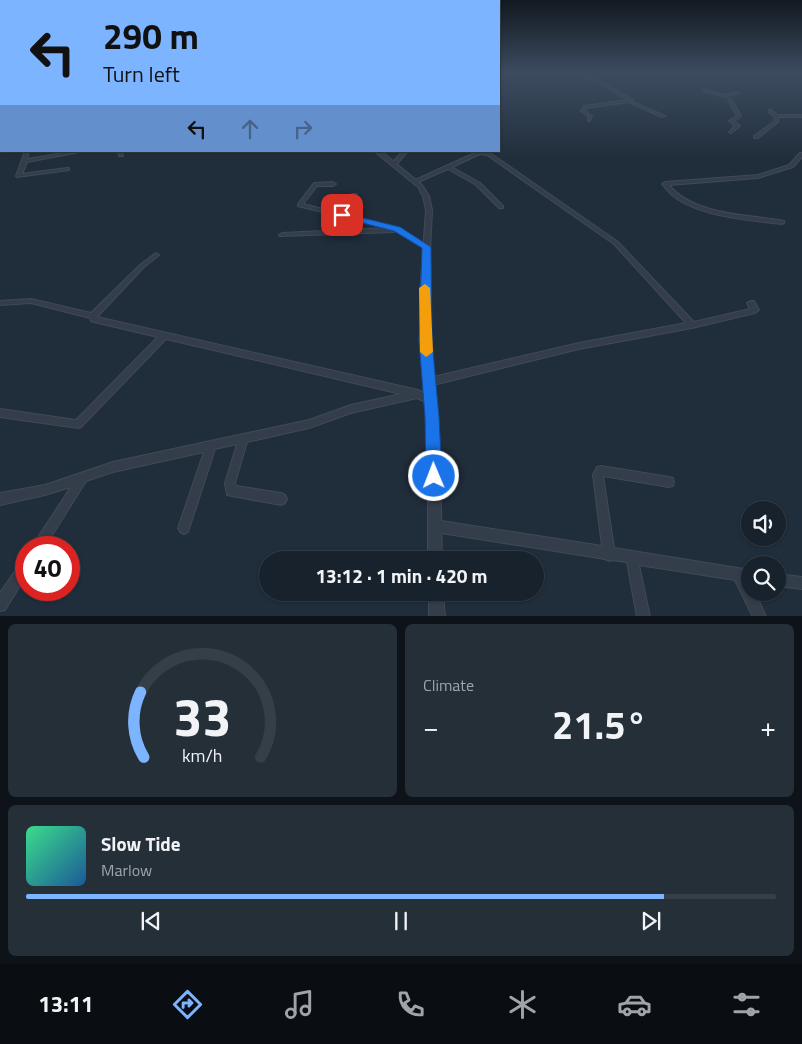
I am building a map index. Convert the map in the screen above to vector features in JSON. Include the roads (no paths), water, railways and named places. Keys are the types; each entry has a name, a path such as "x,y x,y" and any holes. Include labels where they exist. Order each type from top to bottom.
{"street":[{"path":"589,120 590,116 583,111 585,107 608,103"},
{"path":"635,103 663,116"},
{"path":"732,103 739,116 731,121 738,126 732,132"},
{"path":"788,110 792,116"},
{"path":"770,111 776,116 802,116"},
{"path":"756,137 762,130 777,121 776,116"},
{"path":"27,152 19,176 67,169"},
{"path":"25,160 77,152"},
{"path":"378,152 416,181 428,201 424,294 435,551"},
{"path":"394,164 405,152"},
{"path":"416,181 479,153 490,155 616,243 692,325"},
{"path":"782,222 721,215 680,196 666,184 758,176 791,166 802,154"},
{"path":"448,167 480,186 501,207"},
{"path":"333,184 317,183 300,203 303,206 397,229 426,247"},
{"path":"342,215 354,195"},
{"path":"282,234 397,229"},
{"path":"93,316 142,266 156,255"},
{"path":"0,302 31,301 93,316 97,321 418,394 430,400"},
{"path":"429,382 580,346 692,325 755,310 751,303"},
{"path":"0,413 78,424 164,336"},
{"path":"0,499 45,490 113,467 243,440 316,422 351,409 418,394"},
{"path":"243,440 230,483 231,491 281,498"},
{"path":"184,528 211,446"},
{"path":"609,555 598,475 601,471 669,482"},
{"path":"46,536 83,477"},
{"path":"435,526 741,575"},
{"path":"632,558 644,616"},
{"path":"786,581 802,584"},
{"path":"0,605 15,582"},
{"path":"436,601 437,616"},
{"path":"754,601 760,616"}]}
